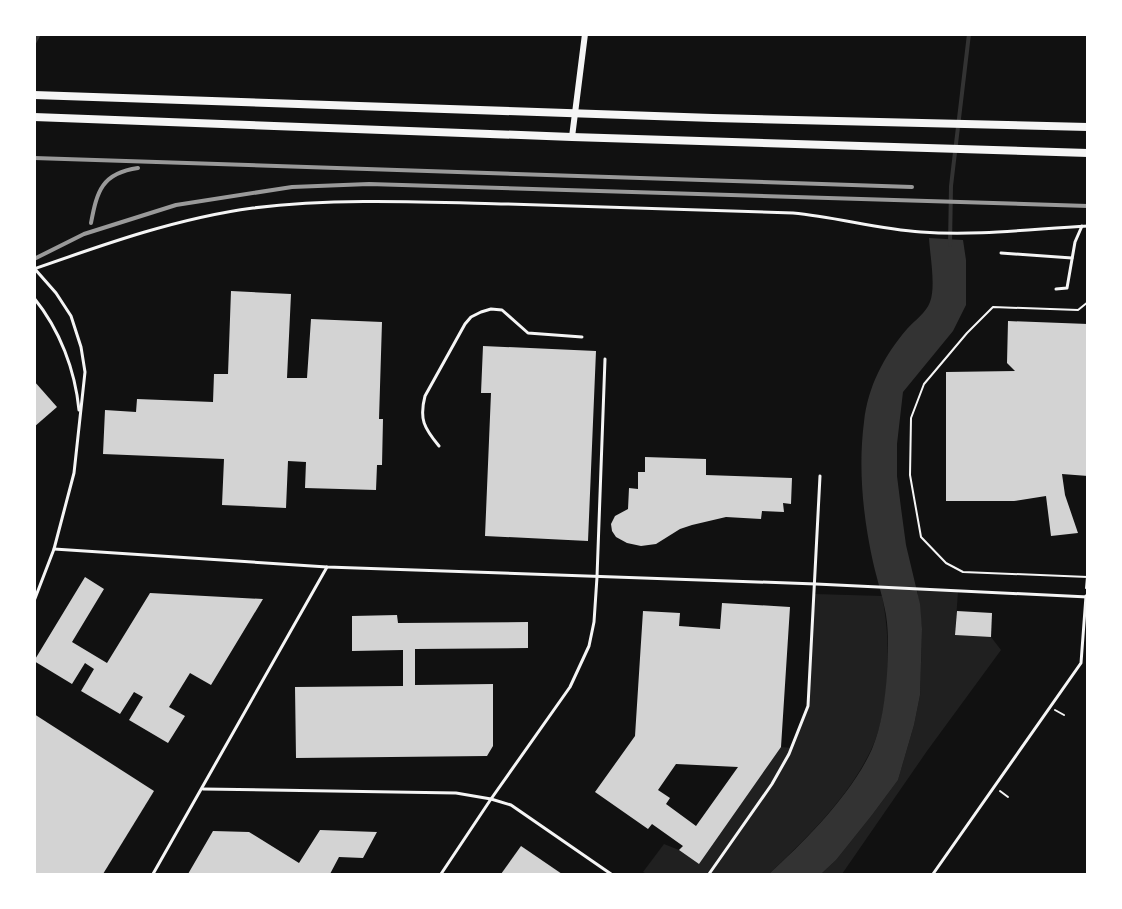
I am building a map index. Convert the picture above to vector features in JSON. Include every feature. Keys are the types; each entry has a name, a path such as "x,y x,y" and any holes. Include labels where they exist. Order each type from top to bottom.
{"street":[{"path":"572,137 585,34"},
{"path":"34,95 1088,127"},
{"path":"34,117 1088,153"}],"lane":[{"path":"34,602 54,549 74,473 85,372 81,347 71,316 57,293 35,268 132,236 207,216 251,208 328,202 424,202 792,213 825,216 921,232 968,234 1025,232 1088,225"},
{"path":"1056,289 1067,288 1075,242 1082,226"},
{"path":"1002,254 1072,258"},
{"path":"34,298 43,309 67,354 77,390 80,417"},
{"path":"439,446 429,434 425,424 422,416 423,405 431,386 471,317 491,309 502,310 528,333 582,337"},
{"path":"441,874 570,687 589,646 594,622 597,577 605,359"},
{"path":"709,874 789,754 808,706 820,476"},
{"path":"54,549 327,567 816,584 1087,597 1081,663 933,874"},
{"path":"153,874 327,567"},
{"path":"203,789 456,793 491,799 511,805 611,874"}],"path":[{"path":"1087,597 1087,577 963,572 946,563 921,537 910,475 912,418 924,384 967,333 993,308 1078,310 1088,302"},
{"path":"995,788 1008,797"}],"shaded area":[{"path":"929,238 963,240 966,260 966,305 953,331 903,392 897,444 897,476 906,545 920,604 922,629 920,695 914,725 898,780 836,860 821,874 769,874 812,832 853,783 872,749 878,731 886,683 888,629 869,545 864,510 862,439 869,396 878,372 899,339 930,302 933,279"},
{"path":"917,589 958,591 955,635 991,637 1001,650 927,751 842,874 821,874 836,860 898,780 920,695 922,629"},
{"path":"815,594 882,596 888,653 886,695 878,734 862,768 826,816 769,874 647,874 643,872 664,844 679,850 699,864 781,747 792,748 808,706"}],"building":[{"path":"231,291 291,294 287,378 307,378 311,319 382,322 379,419 383,419 382,465 377,465 376,490 305,488 306,462 288,461 286,508 222,505 224,459 103,454 105,410 136,412 137,399 213,402 214,374 228,374"},
{"path":"1008,321 1088,324 1088,476 1062,474 1065,495 1078,533 1051,536 1046,496 1014,501 946,501 946,372 1015,371 1007,363"},
{"path":"483,346 596,351 588,541 485,536 491,393 481,393"},
{"path":"34,381 57,407 34,427"},
{"path":"645,457 706,459 706,475 792,478 791,504 783,503 784,512 762,511 761,519 726,517 692,525 680,529 656,544 641,546 627,543 616,537 611,524 615,516 628,509 629,488 638,489 638,472 645,472"},
{"path":"85,577 104,589 72,642 107,663 150,593 263,599 211,685 190,673 169,707 185,716 168,743 129,720 143,697 134,692 120,714 81,691 94,669 85,663 72,684 34,661"},
{"path":"722,603 790,607 781,747 699,864 679,850 683,846 652,824 648,829 595,792 635,736 643,611 680,613 679,626 720,629","holes":["676,764 738,767 696,826 666,804 670,798 658,790"]},
{"path":"957,611 992,613 991,637 955,635"},
{"path":"397,615 398,623 528,622 528,648 415,649 415,685 493,684 493,746 487,756 296,758 295,687 403,686 403,650 352,651 352,616"},
{"path":"34,714 154,791 103,874 34,874"},
{"path":"320,830 377,832 363,858 339,857 330,874 188,874 213,831 249,832 299,863"},
{"path":"521,846 562,874 501,874"}],"waterway":[{"path":"34,43 39,34"},
{"path":"950,245 951,186 969,34"}],"railway":[{"path":"34,158 912,187"},
{"path":"91,223 103,185 116,174 138,168"},
{"path":"34,259 84,234 176,205 292,187 369,184 1088,206"}]}
